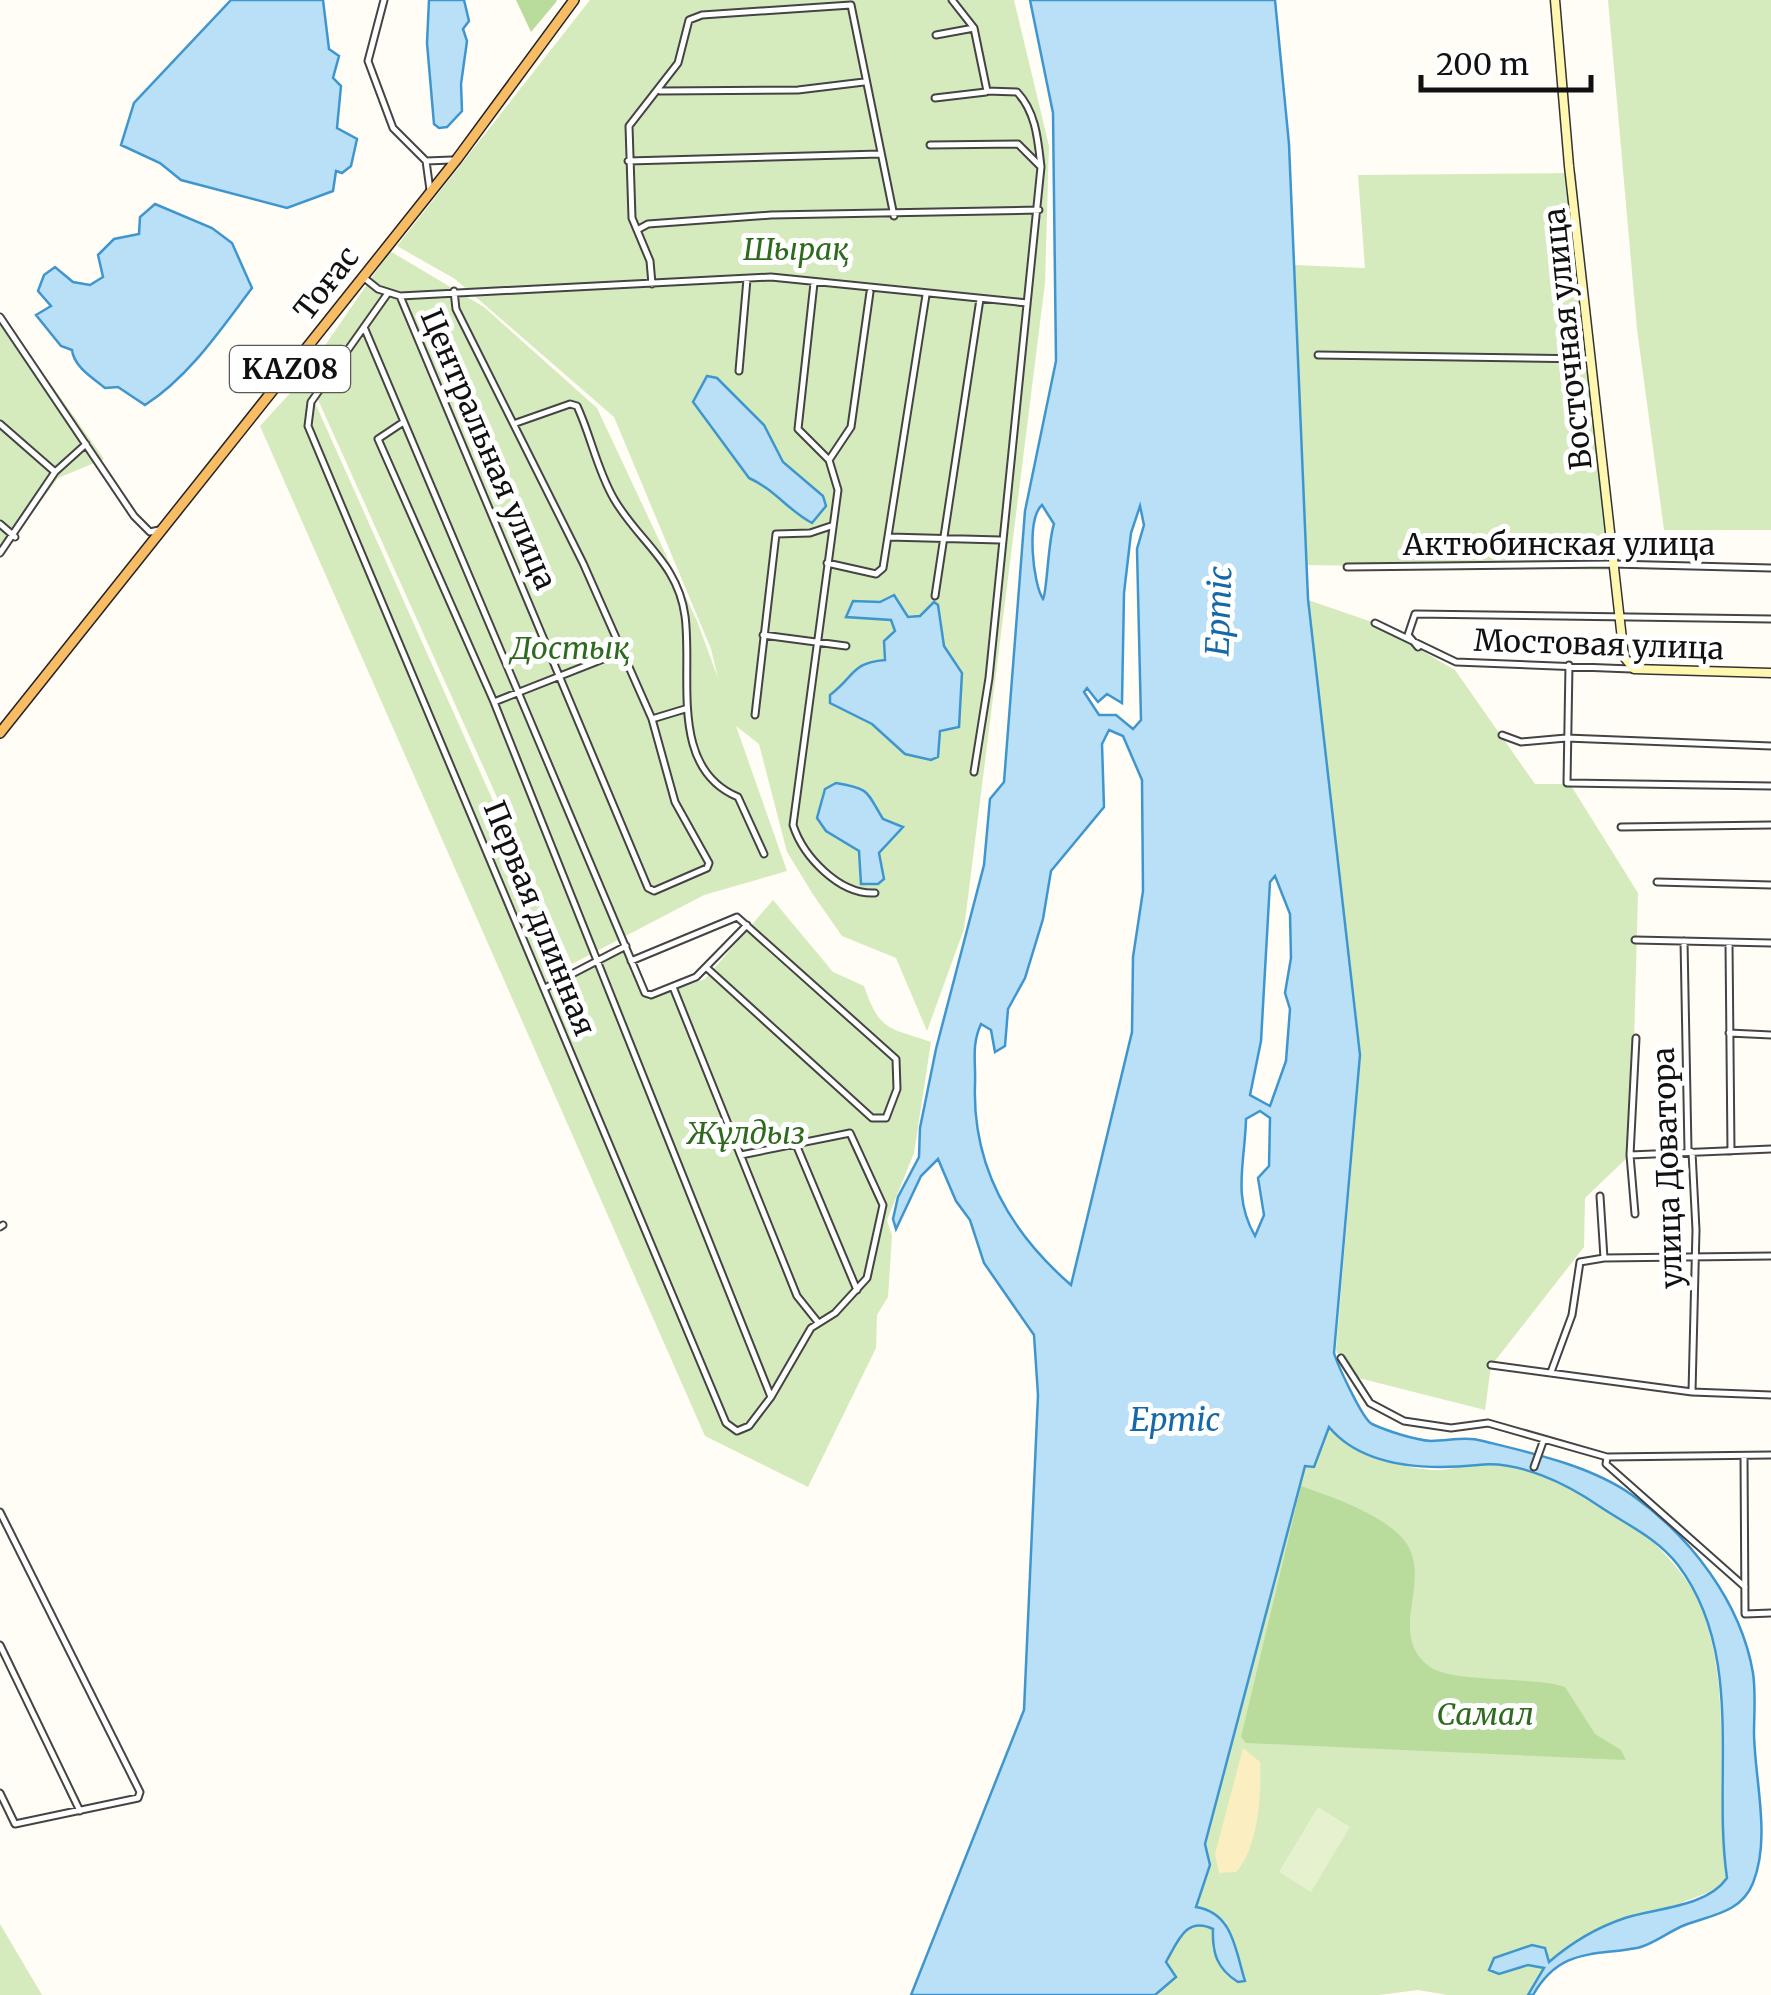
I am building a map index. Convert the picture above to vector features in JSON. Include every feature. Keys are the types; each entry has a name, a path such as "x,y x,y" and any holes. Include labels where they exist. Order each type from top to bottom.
{"highway":[{"name":"Тоғас","path":"0,734 456,159 574,0"}],"main road":[{"name":"Восточная улица","path":"1555,0 1618,618 1624,658 1634,669"},
{"name":"Мостовая улица","path":"1634,669 1771,672"}],"street":[{"path":"384,0 368,61 393,128 426,161 432,175 430,192"},
{"path":"952,0 974,28 987,91"},
{"path":"652,284 650,261 636,230 628,160 629,126 660,91 678,62 689,20 702,15 851,5 894,216"},
{"path":"936,35 974,28"},
{"path":"660,91 798,90 864,82"},
{"path":"935,98 982,96 987,91 1017,92 1036,126 1041,166 1040,210 974,772"},
{"path":"930,145 1018,144 1041,166"},
{"path":"628,160 882,154"},
{"path":"426,161 456,159"},
{"path":"636,230 648,224 771,216 1040,210"},
{"path":"363,277 400,296 747,279 1027,303"},
{"path":"739,371 747,279"},
{"path":"814,283 798,429 828,460 838,490 793,825 805,854 824,870 862,894 875,893"},
{"path":"454,291 456,308 516,424 652,719 685,710"},
{"path":"828,460 851,427 870,291"},
{"path":"388,293 364,327 644,993 673,987 706,968 747,925"},
{"path":"827,563 881,572 926,295"},
{"name":"Центральная улица","path":"400,296 648,888 654,891 707,868 709,863 676,802 652,719"},
{"path":"935,596 980,299"},
{"path":"0,316 143,528 150,532 167,526"},
{"name":"Первая длинная","path":"364,327 311,402 307,418 726,1423 737,1431 749,1426 771,1397"},
{"path":"1318,355 1591,359"},
{"path":"516,424 570,404 577,406 615,501 664,558 676,580 685,617 685,710 702,764 719,789 738,797 764,854"},
{"path":"402,423 378,439 494,702 771,1397"},
{"path":"0,424 56,472"},
{"path":"0,553 15,537 56,472 86,444"},
{"path":"0,524 15,537"},
{"path":"755,716 776,534 810,533 831,526"},
{"path":"888,537 946,542 1002,540"},
{"name":"Актюбинская улица","path":"1347,566 1613,564 1771,568"},
{"path":"1418,647 1408,636 1415,614 1771,619"},
{"name":"Мостовая улица","path":"1375,623 1456,662 1634,669"},
{"path":"763,636 846,646"},
{"path":"494,702 621,652"},
{"path":"1569,666 1567,783 1771,786"},
{"path":"1502,735 1522,742 1566,738 1771,746"},
{"path":"1621,828 1771,826"},
{"path":"1657,882 1771,885"},
{"path":"631,960 732,918 747,925 896,1058 897,1089 886,1118 872,1118 706,968"},
{"path":"1635,940 1771,943"},
{"name":"улица Доватора","path":"1684,942 1688,1134 1696,1259 1692,1392"},
{"path":"1728,943 1731,1150"},
{"path":"545,988 626,946"},
{"path":"673,987 797,1296 817,1321"},
{"path":"1729,1033 1771,1035"},
{"path":"1636,1038 1630,1156 1636,1214"},
{"path":"741,1155 850,1132 883,1204 873,1259 857,1290 834,1313 817,1321 771,1397"},
{"path":"794,1142 857,1290"},
{"path":"1630,1156 1771,1150"},
{"path":"1600,1196 1604,1258"},
{"path":"1551,1372 1576,1301 1580,1262 1604,1258 1771,1256"},
{"path":"1342,1358 1370,1403 1404,1420 1452,1428 1488,1424 1607,1456 1771,1455"},
{"path":"1491,1365 1692,1392 1771,1395"},
{"path":"1534,1466 1544,1439"},
{"path":"1607,1456 1606,1464 1745,1587"},
{"path":"1744,1456 1744,1614 1771,1613"},
{"path":"0,1512 140,1792 138,1798 15,1824 0,1793"},
{"path":"0,1645 80,1811"}],"green space":[{"path":"516,0 556,0 557,1 531,32"},
{"name":"Шырақ","path":"590,0 1014,0 1049,146 1045,283 964,929 927,1031 896,958 842,936 814,896 787,852 759,744 736,726 787,871 704,895 572,964 306,373 390,251 484,307 597,408 697,621 718,678 711,649 614,417 455,279 397,246"},
{"path":"1608,0 1771,0 1771,530 1664,530 1637,329"},
{"path":"1576,173 1609,570 1307,565 1294,265 1365,268 1358,175"},
{"path":"0,312 104,459 58,478 0,556"},
{"name":"Жұлдыз","path":"304,378 570,973 626,946 648,1000 705,979 773,900 833,972 864,986 875,1012 887,1026 931,1042 914,1153 887,1220 892,1236 888,1297 877,1315 876,1348 808,1487 705,1436 260,426"},
{"path":"1308,600 1372,622 1455,670 1535,784 1570,784 1638,893 1631,1154 1585,1198 1584,1247 1491,1366 1485,1410 1347,1375 1336,1350 1361,1055"},
{"name":"Самал","path":"1329,1426 1362,1451 1405,1466 1439,1470 1486,1464 1549,1478 1613,1511 1669,1558 1703,1612 1718,1678 1727,1878 1720,1888 1568,1946 1549,1962 1545,1948 1499,1974 1528,1965 1545,1968 1528,1995 1447,1995 1418,1990 1379,1995 1155,1995 1181,1935 1189,1928 1213,1929 1212,1950 1227,1923 1196,1907 1210,1865 1205,1845 1305,1465 1314,1467"},
{"path":"1301,1486 1363,1511 1404,1540 1414,1567 1412,1642 1430,1667 1456,1675 1565,1687 1595,1734 1621,1750 1626,1760 1246,1743 1241,1737"},
{"path":"1318,1807 1350,1827 1311,1892 1279,1872"},
{"path":"0,1924 42,1995 0,1995"}],"sand":[{"path":"1243,1748 1260,1762 1257,1820 1249,1849 1236,1872 1219,1873 1215,1854"}],"water":[{"path":"231,0 323,0 329,49 339,56 333,78 341,86 337,128 357,139 351,166 342,173 336,171 333,191 287,208 181,180 160,163 121,145 134,103"},
{"path":"429,0 464,0 469,21 463,29 467,41 462,111 447,127 439,128 434,124 427,43"},
{"name":"Ертіс","path":"1030,0 1275,0 1289,144 1308,599 1360,1055 1334,1353 1340,1369 1363,1413 1378,1427 1424,1440 1476,1440 1541,1456 1580,1468 1632,1495 1674,1530 1710,1573 1725,1596 1747,1647 1754,1681 1761,1829 1758,1866 1748,1893 1724,1912 1685,1925 1643,1946 1566,1962 1543,1980 1533,1995 1528,1995 1544,1968 1528,1965 1499,1974 1489,1970 1494,1958 1532,1945 1545,1948 1549,1962 1605,1926 1694,1901 1718,1888 1727,1878 1719,1677 1712,1638 1699,1600 1678,1565 1660,1547 1557,1482 1526,1470 1494,1464 1398,1464 1360,1451 1329,1427 1314,1467 1305,1466 1205,1844 1210,1865 1196,1907 1218,1917 1231,1934 1245,1981 1238,1982 1221,1966 1215,1953 1213,1929 1196,1926 1179,1939 1166,1962 1176,1977 1155,1995 911,1995 1024,1710 1038,1395 1034,1335 984,1263 970,1220 956,1201 938,1159 921,1176 896,1229 893,1219 898,1197 919,1157 920,1128 936,1049 984,865 990,799 1004,782 1025,511 1056,361 1053,113","holes":["1042,505 1054,524 1043,599 1033,552 1037,513","1140,506 1144,525 1137,549 1141,720 1133,729 1116,715 1099,715 1084,692 1087,688 1098,702 1107,694 1122,703 1124,593 1131,533","1109,730 1123,736 1142,780 1143,891 1133,957 1132,1032 1071,1285 1049,1265 1013,1220 988,1170 976,1114 975,1047 981,1024 991,1030 995,1052 1005,1046 1008,1009 1025,978 1043,919 1051,871 1104,807 1102,744","1275,876 1290,914 1291,958 1285,993 1290,1009 1286,1061 1270,1106 1250,1095 1261,1041 1270,882","1260,1111 1270,1118 1269,1166 1258,1178 1264,1215 1255,1236 1244,1207 1246,1119"]},
{"path":"155,204 212,228 232,243 252,288 190,366 145,405 118,387 105,388 90,376 76,362 72,350 61,346 36,315 51,306 38,291 44,275 55,267 73,282 90,285 103,277 98,255 114,239 139,234 140,217"},
{"path":"707,376 717,378 764,425 783,462 823,496 826,506 812,523 749,478 693,402"},
{"path":"894,595 908,617 920,616 934,602 938,605 944,646 962,673 959,727 940,731 938,757 931,760 905,754 872,724 830,703 830,695 860,667 885,660 884,641 895,631 891,620 846,617 853,601 880,602"},
{"path":"836,783 862,790 883,819 903,827 879,853 884,879 878,884 861,884 859,851 826,831 817,818 825,789"}],"park label":[{"name":"Достық","path":"570,648"}]}
